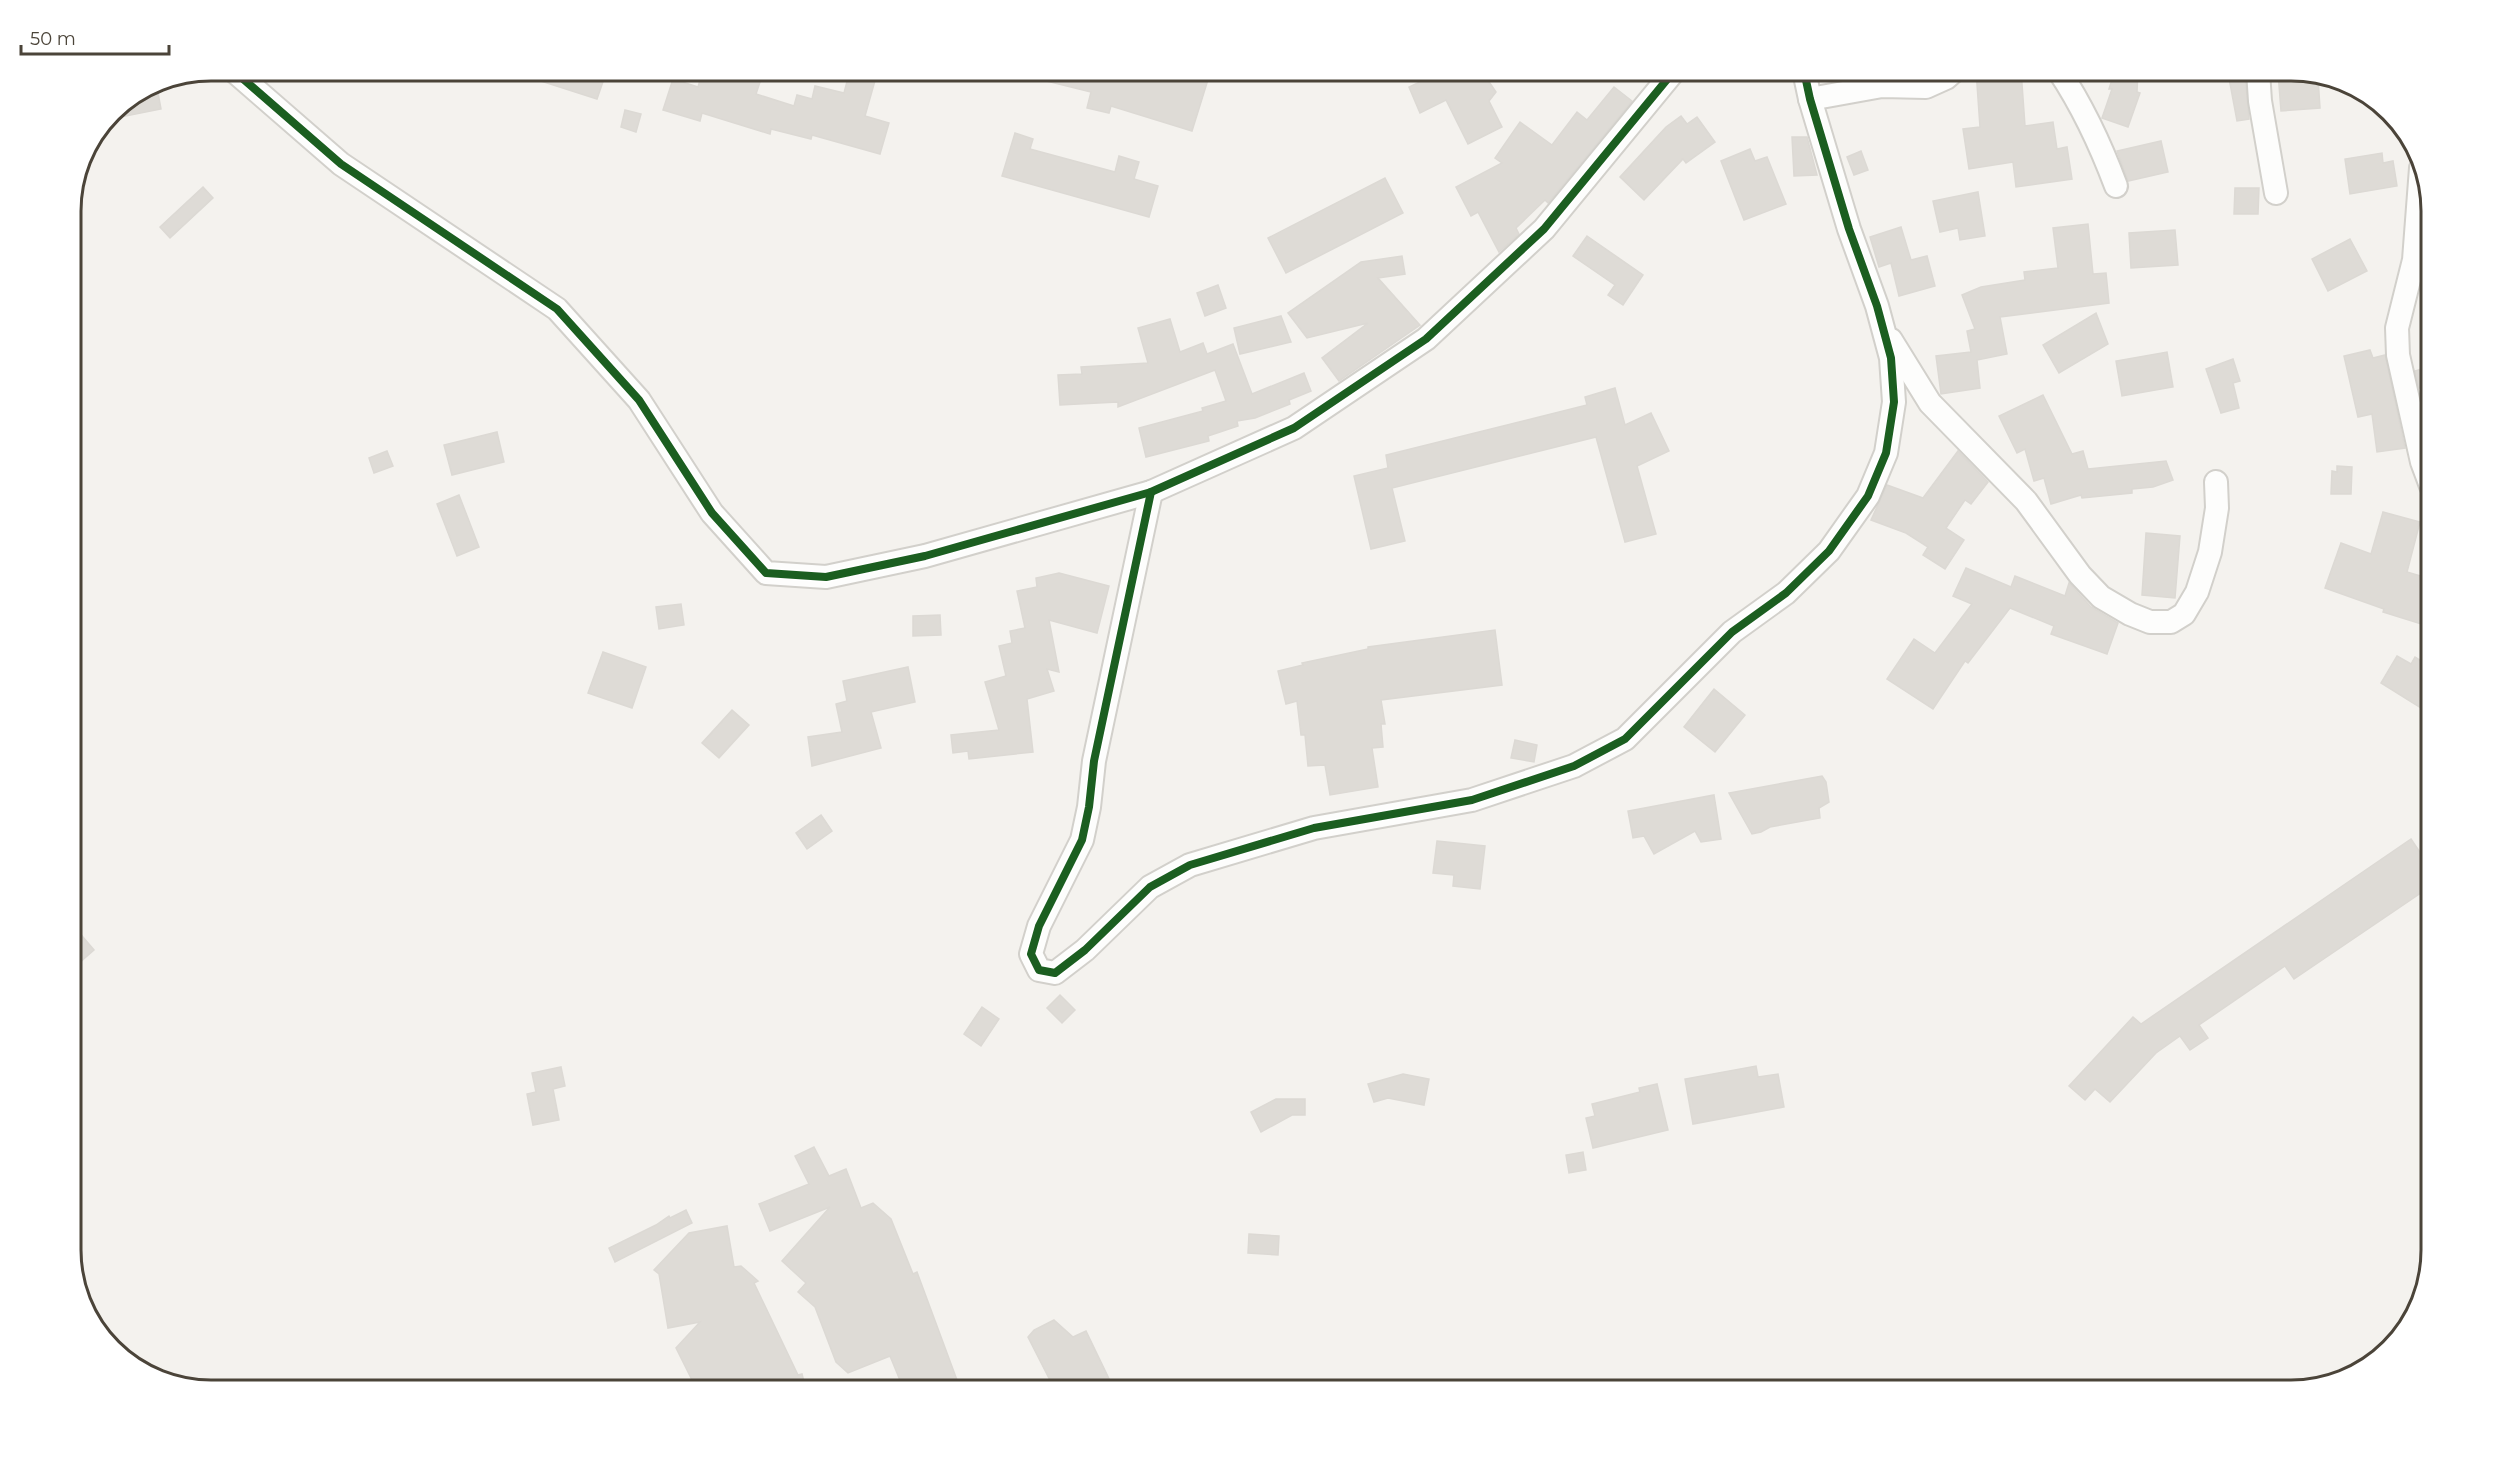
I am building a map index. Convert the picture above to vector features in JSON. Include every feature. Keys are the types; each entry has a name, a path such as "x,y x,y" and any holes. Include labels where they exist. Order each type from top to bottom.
{"street":[{"path":"247,81 341,164 557,309 639,400 712,513 766,573 826,578 925,556 1151,492 1294,428 1426,339 1544,230 1665,81"},
{"path":"1151,492 1094,761 1089,807 1082,840 1039,926 1031,954 1039,970 1055,973 1085,950 1150,887 1190,865 1314,828 1472,801 1574,766 1625,739 1732,632 1786,593 1821,560 1868,496 1886,453 1894,402 1891,358 1849,229 1806,81"},
{"path":"1810,99 1882,86 1926,87 1939,81"},
{"path":"2066,81 2100,144 2116,186"},
{"path":"2259,81 2276,193"},
{"path":"2419,190 2414,260 2397,328 2398,346 2421,457"},
{"path":"1882,326 1930,403 2026,501 2080,575 2102,597 2130,614 2150,622 2171,622 2184,614 2197,592 2210,552 2217,508 2216,482"}],"building":[{"path":"541,81 603,81 597,99"},
{"path":"672,81 698,87 700,81 760,81 756,94 794,106 797,95 812,99 815,86 844,93 847,81 875,81 865,116 889,123 880,154 812,135 811,139 771,129 770,134 702,113 700,121 663,110"},
{"path":"1046,81 1208,81 1192,131 1111,106 1109,113 1087,108 1091,92"},
{"path":"1422,81 1488,81 1496,92 1489,101 1502,127 1468,144 1446,100 1420,113 1409,87"},
{"path":"1977,81 2022,81 2025,126 2053,122 2057,149 2067,147 2072,179 2016,187 2013,162 1969,169 1963,129 1980,127"},
{"path":"2112,81 2138,81 2137,92 2140,93 2128,127 2102,118 2112,89 2109,89"},
{"path":"2230,81 2246,81 2249,119 2237,121"},
{"path":"2279,81 2318,84 2320,108 2281,111"},
{"path":"1614,87 1632,101 1548,203 1545,200 1516,228 1519,234 1499,252 1478,212 1471,216 1456,187 1502,163 1495,158 1520,122 1552,145 1577,112 1587,120"},
{"path":"158,92 161,109 121,117"},
{"path":"625,110 641,114 636,132 621,127"},
{"path":"1681,116 1687,124 1697,117 1715,142 1686,163 1683,159 1644,200 1620,177 1666,127"},
{"path":"1015,133 1033,139 1030,149 1115,172 1119,156 1139,162 1134,179 1158,186 1149,217 1002,176"},
{"path":"1792,137 1807,137 1817,175 1794,176"},
{"path":"2161,141 2168,172 2128,181 2117,151"},
{"path":"1750,149 1755,161 1767,157 1786,204 1744,220 1721,161"},
{"path":"1861,151 1868,170 1854,175 1847,157"},
{"path":"2382,153 2383,163 2393,161 2397,186 2350,194 2345,159"},
{"path":"1385,178 1403,213 1286,273 1268,238"},
{"path":"203,187 213,198 170,238 160,227"},
{"path":"2235,188 2259,188 2258,214 2234,214"},
{"path":"1978,192 1985,236 1960,240 1958,228 1940,232 1933,201"},
{"path":"2088,224 2093,274 2106,273 2109,303 2000,317 2007,354 1977,360 1980,388 1941,394 1936,356 1971,352 1967,331 1975,329 1962,295 1981,287 2025,280 2024,272 2058,268 2053,228"},
{"path":"1901,227 1911,260 1927,256 1935,286 1899,296 1891,263 1879,267 1870,237"},
{"path":"2175,230 2178,265 2131,268 2129,233"},
{"path":"1587,236 1643,275 1623,305 1608,295 1615,285 1573,256"},
{"path":"2350,239 2367,271 2328,291 2312,259"},
{"path":"1402,256 1405,274 1378,278 1420,325 1339,381 1322,358 1368,323 1307,338 1288,313 1361,262"},
{"path":"1218,285 1226,308 1205,316 1197,293"},
{"path":"2096,313 2108,344 2059,373 2043,345"},
{"path":"1281,316 1291,342 1240,354 1234,328"},
{"path":"1170,319 1180,352 1203,343 1207,354 1233,344 1252,394 1304,373 1311,391 1289,400 1290,404 1255,418 1237,421 1238,426 1208,436 1209,441 1146,457 1139,428 1203,411 1202,408 1226,401 1215,370 1118,407 1118,402 1060,405 1058,375 1082,374 1081,367 1148,363 1138,328"},
{"path":"2370,350 2373,358 2385,355 2405,448 2377,452 2372,414 2358,417 2344,356"},
{"path":"2167,352 2173,387 2122,396 2116,361"},
{"path":"2233,359 2240,381 2233,383 2239,408 2221,413 2206,369"},
{"path":"2421,369 2421,388 2419,388 2415,371"},
{"path":"1615,388 1625,425 1651,413 1669,451 1637,466 1656,534 1625,542 1596,437 1392,488 1405,541 1371,549 1354,476 1388,468 1386,455 1587,405 1585,397"},
{"path":"2043,395 2072,454 2083,451 2088,469 2166,461 2173,480 2153,487 2132,489 2132,493 2082,498 2081,495 2051,504 2044,478 2034,481 2025,449 2017,453 1999,416"},
{"path":"497,432 504,462 452,475 444,445"},
{"path":"387,451 393,466 374,473 369,458"},
{"path":"1958,451 1988,482 1971,504 1965,500 1946,528 1964,540 1945,569 1923,555 1928,547 1906,533 1871,520 1887,485 1923,498"},
{"path":"2337,466 2352,467 2351,494 2331,494 2332,471 2337,472"},
{"path":"459,495 479,547 457,556 437,504"},
{"path":"2383,512 2420,522 2407,572 2421,576 2421,624 2383,612 2384,609 2325,588 2341,543 2371,554"},
{"path":"2146,533 2180,536 2175,598 2142,595"},
{"path":"1966,568 2011,587 2015,576 2065,596 2069,583 2091,607 2118,623 2107,654 2051,634 2054,626 2010,608 1968,663 1965,661 1933,709 1887,679 1914,639 1935,653 1972,604 1953,596"},
{"path":"1059,573 1109,586 1097,633 1049,620 1059,672 1047,669 1054,691 1027,699 1033,752 969,759 968,751 953,753 951,735 999,730 985,682 1006,676 999,646 1012,643 1010,631 1025,628 1017,591 1037,587 1036,578"},
{"path":"681,604 684,625 659,629 656,607"},
{"path":"940,615 941,635 913,636 913,616"},
{"path":"1495,630 1502,685 1381,700 1385,724 1381,724 1383,747 1372,748 1378,787 1330,795 1325,765 1308,766 1305,735 1301,735 1297,701 1286,704 1278,671 1303,665 1302,663 1368,649 1368,647"},
{"path":"603,652 646,667 632,708 588,693"},
{"path":"2397,656 2411,664 2415,657 2421,661 2421,708 2381,683"},
{"path":"908,667 915,702 871,712 881,748 812,766 808,737 842,732 836,704 847,701 843,681"},
{"path":"1714,689 1745,715 1715,752 1684,727"},
{"path":"732,710 749,725 719,758 702,743"},
{"path":"1515,740 1537,745 1534,762 1511,758"},
{"path":"1822,776 1826,782 1829,802 1819,808 1820,818 1770,827 1752,834 1729,793"},
{"path":"1714,795 1721,839 1701,842 1695,831 1654,854 1644,836 1633,838 1628,811"},
{"path":"821,815 832,831 807,849 796,833"},
{"path":"2411,839 2421,854 2421,893 2294,979 2285,966 2199,1025 2208,1038 2190,1050 2180,1036 2156,1053 2110,1102 2095,1089 2085,1100 2069,1086 2133,1017 2141,1024"},
{"path":"1437,841 1485,846 1480,889 1453,886 1454,875 1433,873"},
{"path":"81,935 94,950 81,961"},
{"path":"1060,995 1075,1010 1062,1023 1047,1008"},
{"path":"982,1007 999,1019 981,1046 964,1034"},
{"path":"1756,1066 1758,1077 1778,1074 1784,1107 1693,1124 1685,1079"},
{"path":"561,1067 565,1086 553,1089 559,1120 533,1125 527,1094 536,1092 532,1073"},
{"path":"1403,1074 1429,1079 1424,1105 1388,1098 1374,1102 1368,1084"},
{"path":"1657,1084 1668,1130 1593,1148 1586,1118 1595,1116 1592,1104 1640,1092 1639,1088"},
{"path":"1276,1099 1305,1099 1305,1115 1292,1115 1261,1132 1251,1112"},
{"path":"814,1147 829,1176 846,1169 861,1208 873,1203 891,1219 913,1274 917,1272 957,1380 900,1380 890,1356 848,1373 836,1362 815,1307 798,1292 806,1283 782,1261 830,1207 770,1231 759,1204 809,1184 795,1156"},
{"path":"1583,1152 1586,1170 1569,1173 1566,1155"},
{"path":"686,1210 692,1223 615,1262 609,1248 656,1225 669,1216 670,1218"},
{"path":"727,1226 734,1267 741,1266 758,1281 754,1283 798,1375 802,1374 804,1380 692,1380 676,1348 700,1322 668,1328 659,1274 654,1270 689,1233"},
{"path":"1249,1234 1279,1236 1278,1255 1248,1253"},
{"path":"1054,1320 1073,1337 1086,1331 1110,1380 1050,1380 1028,1337 1034,1330"}],"cycle path":[{"path":"246,81 341,164 557,309 639,400 712,513 766,573 826,577 925,556 1151,492 1294,428 1426,339 1544,229 1666,81"},
{"path":"1151,492 1094,761 1089,807 1082,840 1039,926 1031,954 1039,970 1055,973 1085,950 1150,887 1190,865 1314,828 1472,800 1574,766 1625,739 1732,632 1786,593 1829,551 1868,496 1886,453 1894,402 1891,358 1877,306 1849,229 1806,81"}]}
